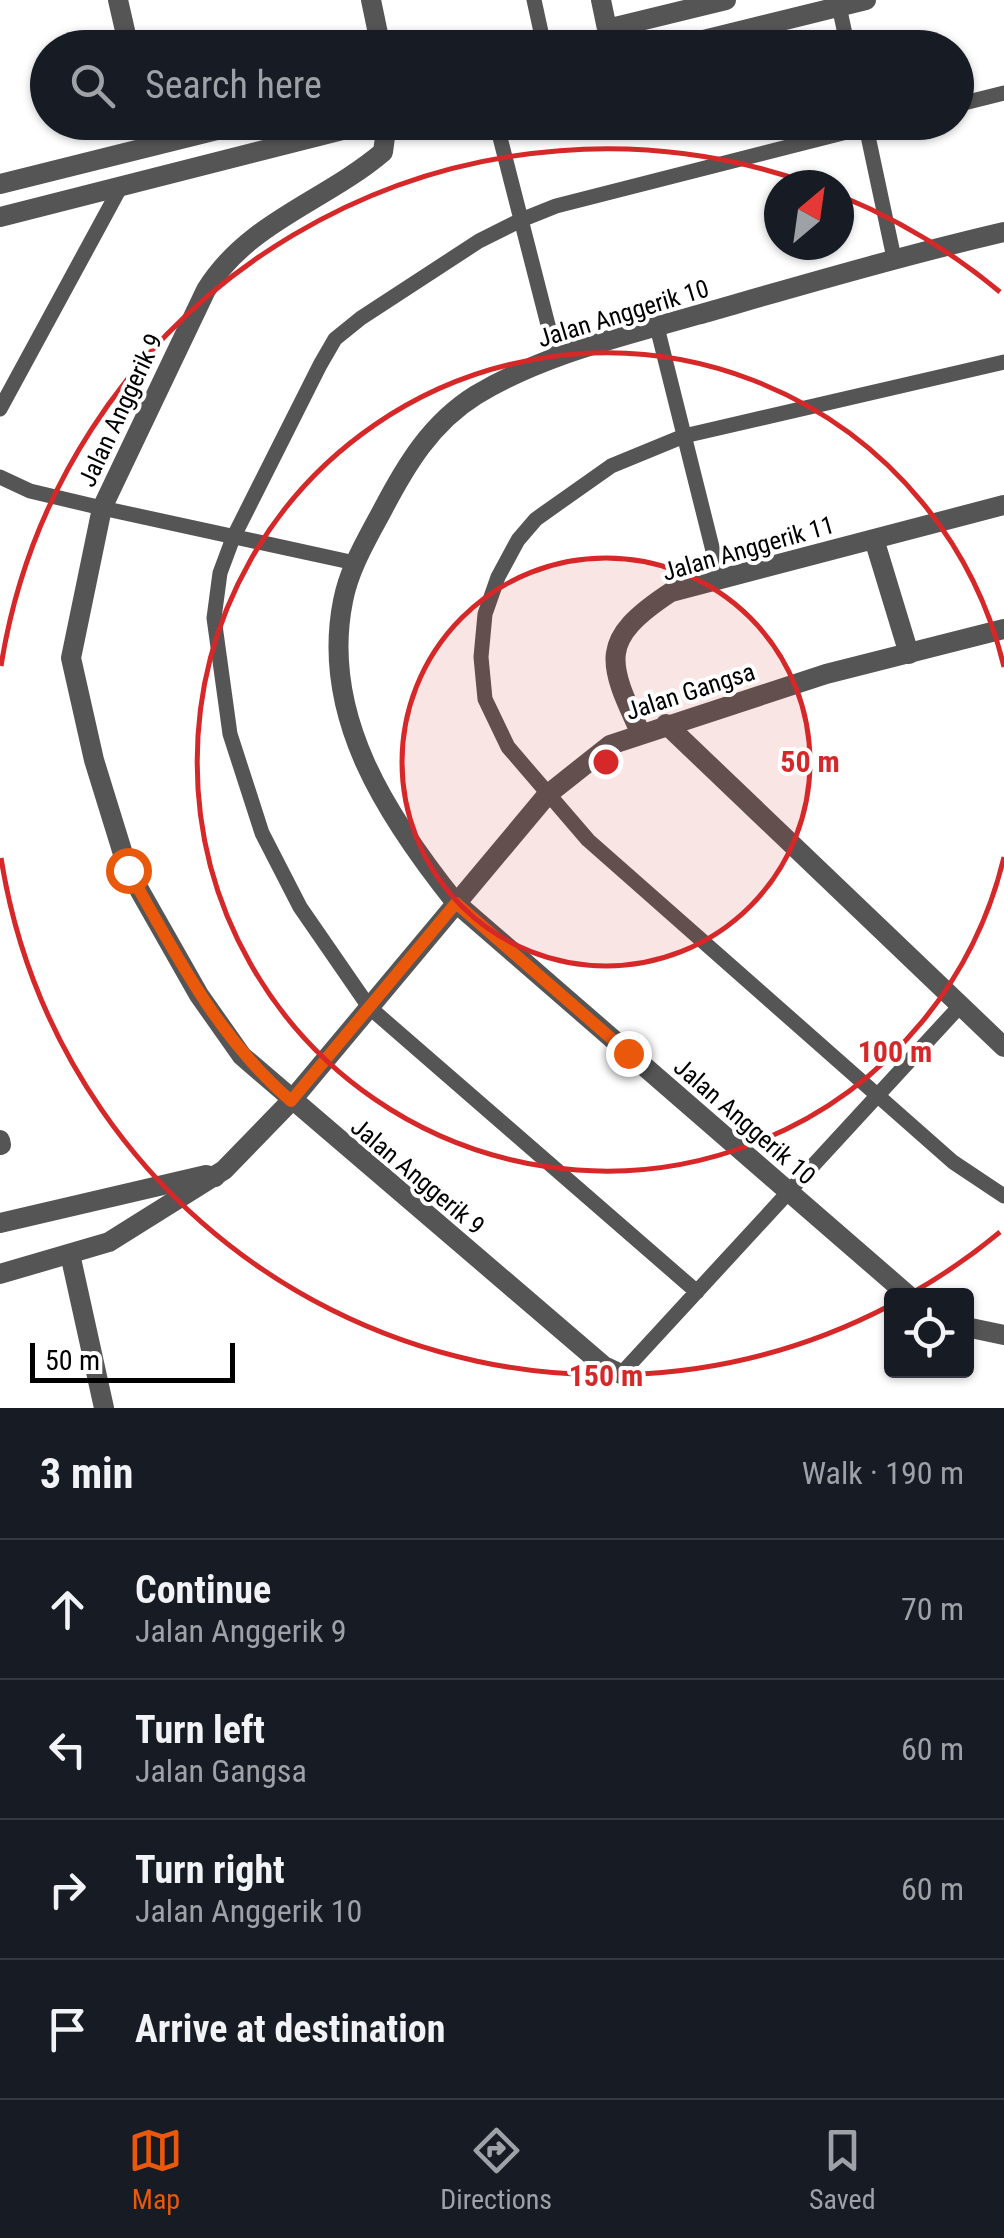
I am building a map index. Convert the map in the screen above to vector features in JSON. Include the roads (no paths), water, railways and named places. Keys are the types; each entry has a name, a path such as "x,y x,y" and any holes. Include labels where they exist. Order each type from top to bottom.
{"street":[{"path":"118,0 125,30"},
{"path":"371,0 377,30"},
{"path":"601,0 607,30"},
{"path":"634,30 726,0"},
{"path":"743,30 866,0"},
{"path":"150,140 152,146"},
{"path":"0,184 176,140"},
{"path":"0,217 305,140"},
{"name":"Jalan Anggerik 9","path":"385,140 383,152 255,234 219,268 190,318 102,508 71,658 94,760 128,870 199,995 242,1056 604,1366 621,1374"},
{"name":"Jalan Anggerik 10","path":"900,1288 456,903 409,844 355,745 340,644 343,601 355,563 414,452 443,420 476,396 556,356 894,258 1004,232"},
{"name":"Jalan Anggerik 11","path":"641,734 618,686 616,645 634,616 671,592 1004,505"},
{"path":"874,539 909,654"},
{"name":"Jalan Gangsa","path":"0,1274 109,1242 215,1177 291,1101 547,795 610,745 826,674 1004,629"},
{"path":"666,724 1004,1047"},
{"path":"0,1223 206,1174 215,1177"},
{"path":"70,1254 104,1408"},
{"path":"974,1328 1004,1335"}],"lane":[{"path":"534,0 540,30"},
{"path":"839,6 844,30"},
{"path":"974,100 1004,93"},
{"path":"501,140 556,356"},
{"path":"697,1292 369,1007 322,943 277,868 230,734 214,618 220,573 233,538 336,340 480,241 521,220 556,206 808,140"},
{"path":"868,140 894,258"},
{"path":"0,409 120,188"},
{"path":"657,326 720,579"},
{"path":"1004,362 684,436 611,466 560,502 518,540 498,577 486,614 481,657 485,700 508,747 588,840 952,1162 1004,1196"},
{"path":"0,476 30,490 102,508 355,563"},
{"path":"621,1374 959,1007"}]}
